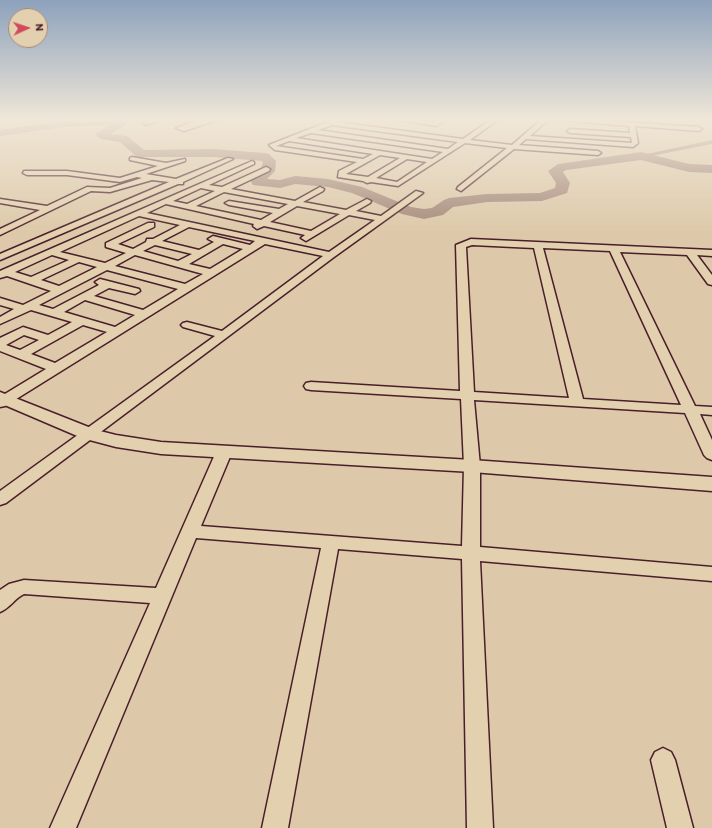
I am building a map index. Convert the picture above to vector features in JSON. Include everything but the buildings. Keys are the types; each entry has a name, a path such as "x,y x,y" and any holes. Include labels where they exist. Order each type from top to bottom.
{"street":[{"path":"340,158 363,161"},
{"path":"0,499 331,255 419,193 405,187 341,175 370,158"},
{"path":"368,181 405,158"},
{"path":"410,158 434,161"},
{"path":"405,187 439,158"},
{"path":"461,189 500,158"},
{"path":"132,159 167,165"},
{"path":"0,257 230,159"},
{"path":"27,173 67,173 117,180 138,175 183,160"},
{"path":"2,274 252,163"},
{"path":"188,207 266,169"},
{"path":"183,170 198,173"},
{"path":"138,175 383,219"},
{"path":"0,232 90,189 110,190 153,177"},
{"path":"240,235 320,189"},
{"path":"211,212 246,194"},
{"path":"0,201 49,209"},
{"path":"292,246 367,201"},
{"path":"166,202 313,234"},
{"path":"321,208 332,202"},
{"path":"229,203 280,212"},
{"path":"140,214 331,255"},
{"path":"127,219 252,248"},
{"path":"0,322 189,224"},
{"path":"151,225 109,245 155,259 212,273"},
{"path":"102,230 126,236"},
{"path":"140,239 200,253"},
{"path":"2,400 264,240"},
{"path":"178,264 222,241"},
{"path":"480,828 471,553 472,466 466,395 462,245 471,242 712,253"},
{"path":"538,245 577,403"},
{"path":"129,273 176,248"},
{"path":"614,249 712,455"},
{"path":"51,252 187,288"},
{"path":"690,252 712,282"},
{"path":"31,281 78,259"},
{"path":"2,274 60,290"},
{"path":"83,278 135,291"},
{"path":"111,304 154,279"},
{"path":"54,313 108,284"},
{"path":"85,297 145,314"},
{"path":"0,301 54,313 117,331"},
{"path":"21,355 82,321"},
{"path":"0,322 48,339"},
{"path":"187,324 224,335"},
{"path":"0,343 23,331"},
{"path":"0,347 56,368"},
{"path":"311,386 712,411"},
{"path":"2,400 89,434 116,441 161,448 472,466 712,484"},
{"path":"63,828 224,452"},
{"path":"190,531 712,574"},
{"path":"275,828 332,542"},
{"path":"0,604 6,595 14,590 24,587 163,596"},
{"path":"663,760 680,828"}],"waterway":[{"path":"266,158 270,161 268,171 260,178 258,182 280,184 295,180 328,183 357,190 407,211 424,214 437,212 449,203 487,198 542,197 562,190 563,183 555,171 563,167 629,158"},
{"path":"648,158 689,168 712,169"}]}
